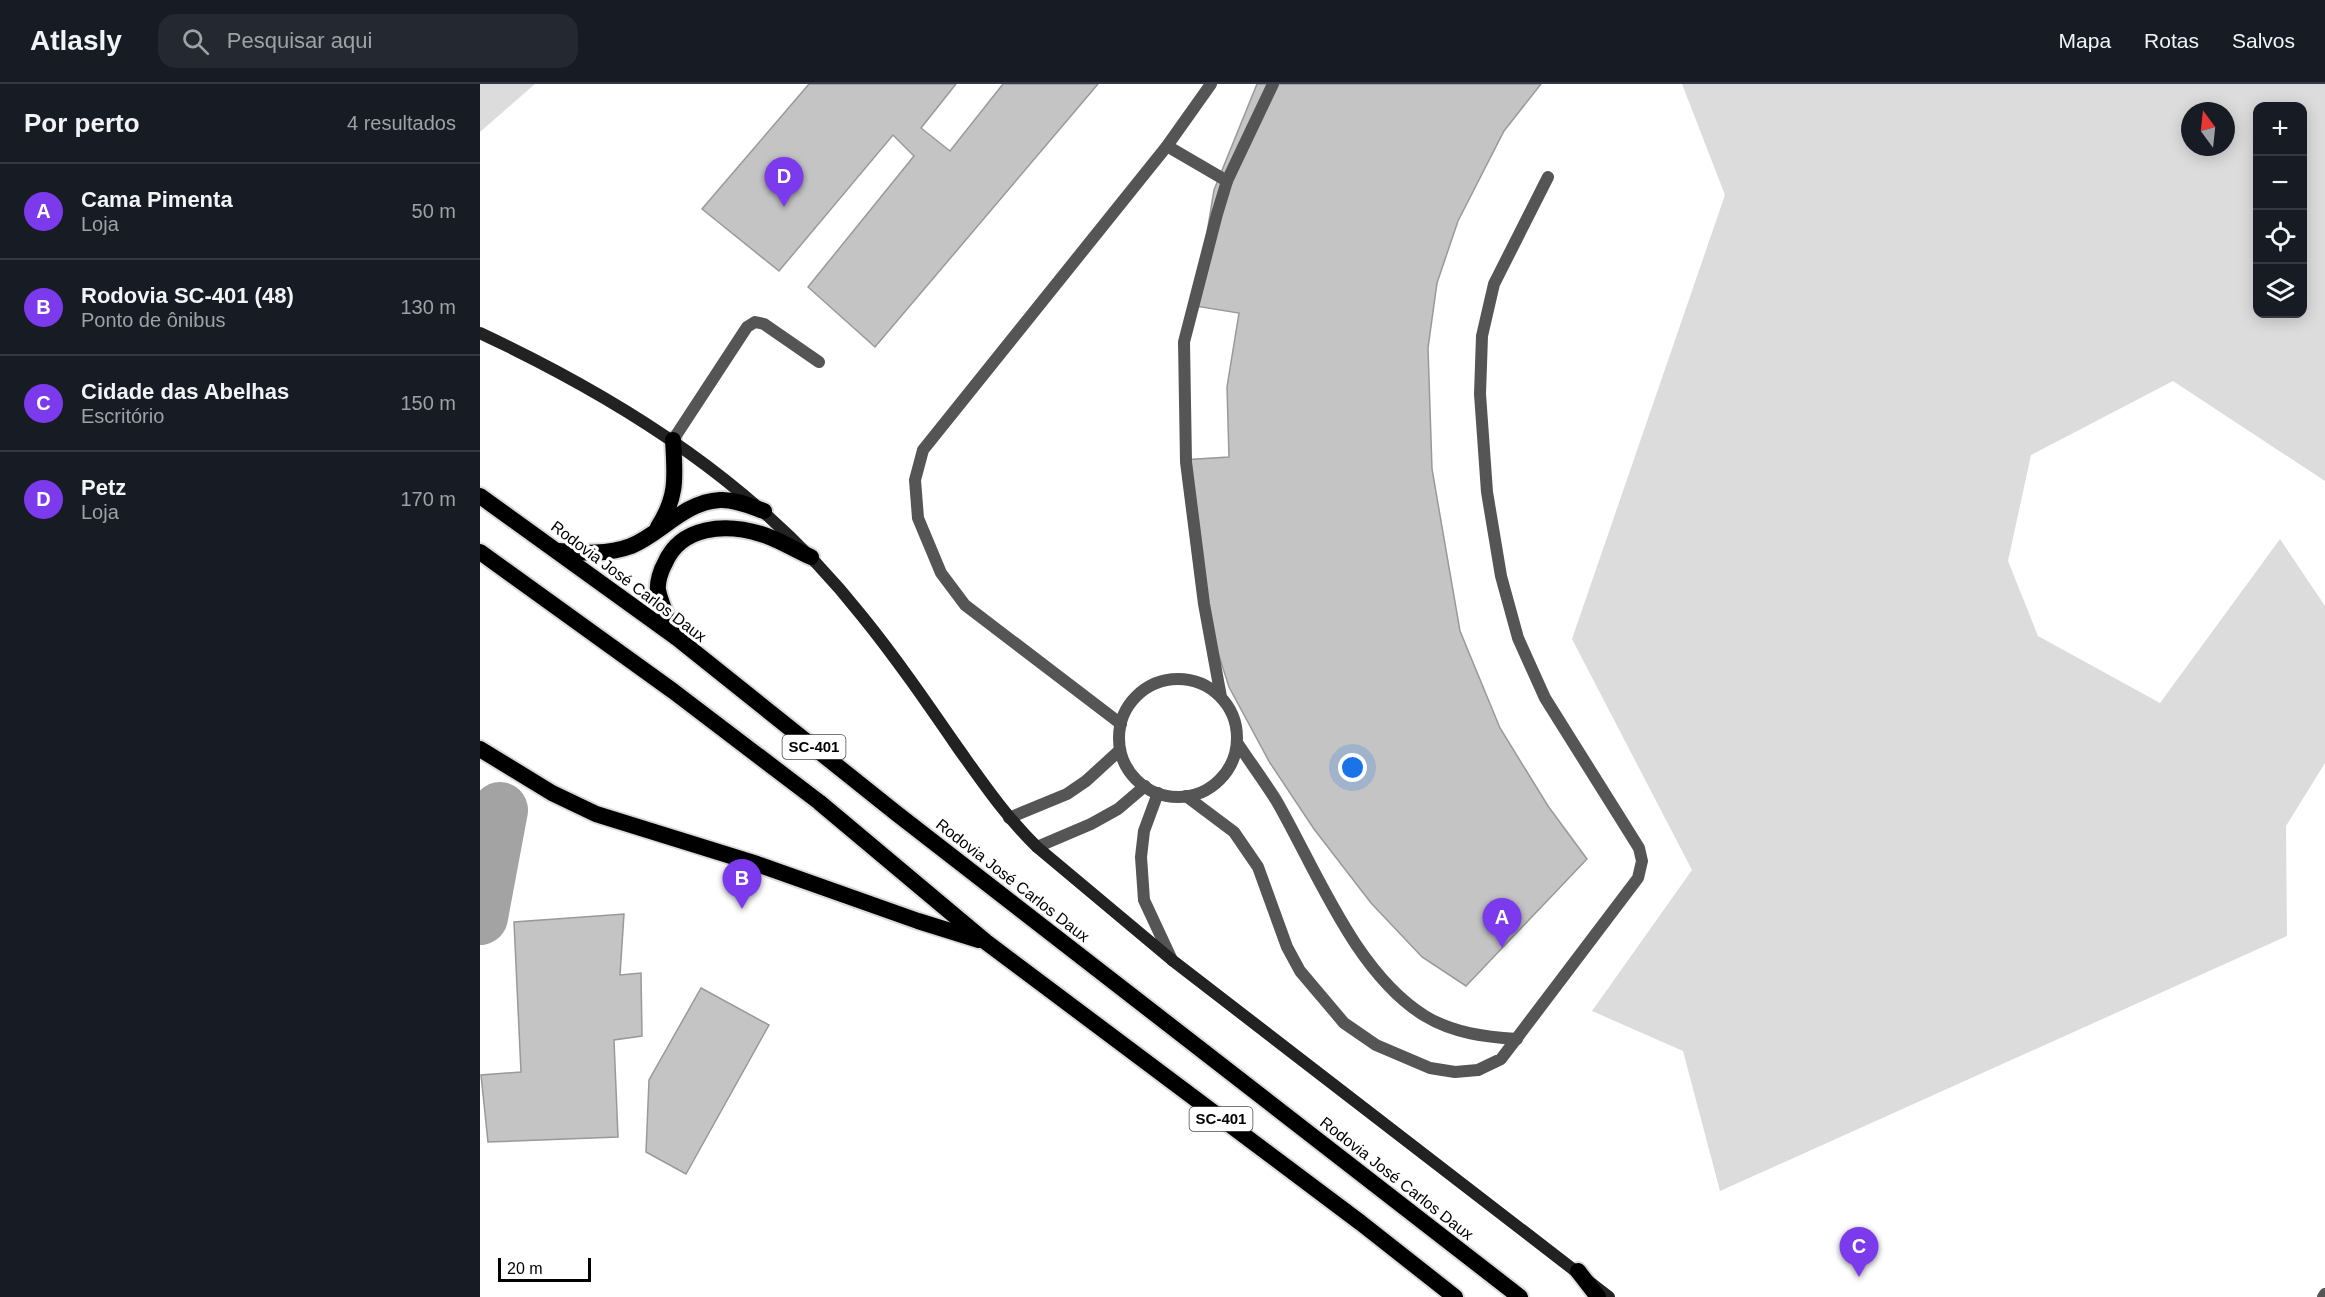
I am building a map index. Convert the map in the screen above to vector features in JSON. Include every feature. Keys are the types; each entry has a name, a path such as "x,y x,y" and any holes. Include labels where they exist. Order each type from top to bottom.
{"highway":[{"path":"652,535 669,510 673,496 675,477 673,440"},
{"name":"Rodovia José Carlos Daux","path":"480,496 558,550 677,638 896,813 1520,1297"},
{"path":"558,550 594,554 630,546 652,535 681,513 703,503 721,500 764,511"},
{"path":"677,638 658,588 663,566 672,548 683,539 706,530 730,528 761,534 811,557"},
{"name":"SC-401","path":"480,552 673,691 819,802 986,942 1352,1216 1455,1297"},
{"path":"480,749 552,793 596,814 757,864 918,921 986,942"},
{"path":"1578,1271 1598,1297"}],"main road":[{"path":"480,333 606,398 673,440 764,511 811,557 861,614 1009,818 1037,847 1172,960 1609,1297"}],"lane":[{"path":"1121,724 966,605 941,573 918,518 915,480 923,450 1167,146 1211,84"},
{"path":"1221,697 1204,604 1186,462 1184,342 1227,181 1273,84"},
{"path":"1167,146 1227,181"},
{"path":"1186,796 1234,832 1258,867 1287,947 1300,971 1344,1023 1376,1045 1430,1068 1455,1072 1478,1070 1501,1059 1638,878 1642,861 1639,848 1545,698 1518,638 1501,576 1487,492 1480,394 1482,336 1494,284 1548,177"},
{"path":"673,440 747,327 755,322 764,324 819,363"},
{"path":"1170,679 1198,682 1221,697 1231,710 1237,727 1238,744 1234,759 1226,773 1215,784 1202,792 1172,797 1145,786 1134,776 1125,764 1120,750 1121,724 1126,711 1138,695 1156,683 1170,679"},
{"path":"1238,744 1276,800 1305,856 1370,965 1400,996 1425,1016 1458,1031 1487,1037 1517,1039"},
{"path":"1009,818 1067,794 1086,781 1120,750"},
{"path":"1037,847 1091,824 1118,809 1145,786"},
{"path":"1158,793 1144,831 1141,857 1143,889 1144,900 1172,960"}],"shaded area":[{"path":"480,84 535,84 480,132"},
{"path":"1682,84 2325,84 2325,481 2173,381 2031,455 2008,561 2038,636 2160,703 2280,539 2325,606 2325,763 2286,826 2287,936 1720,1191 1683,1051 1592,1011 1692,870 1572,639 1725,195"}],"building":[{"path":"809,84 956,84 921,128 950,151 1003,84 1098,84 875,347 808,287 914,156 893,135 779,271 702,209"},
{"path":"1257,84 1541,84 1504,131 1458,221 1437,283 1428,348 1432,469 1460,631 1500,728 1548,806 1587,859 1466,986 1422,957 1371,903 1314,829 1270,763 1229,687 1197,587 1181,460 1229,457 1227,387 1239,313 1195,306 1214,190"},
{"path":"624,914 620,975 641,973 642,1036 614,1040 618,1137 488,1142 481,1075 521,1072 514,922"},
{"path":"701,988 769,1025 686,1174 646,1152 649,1080"}],"waterway":[{"path":"480,917 500,810"}],"place":[{"name":"Petz","path":"784,207"},
{"name":"Rodovia SC-401 (48)","path":"742,909"},
{"name":"Cama Pimenta","path":"1502,948"},
{"name":"Cidade das Abelhas","path":"1859,1277"}]}
